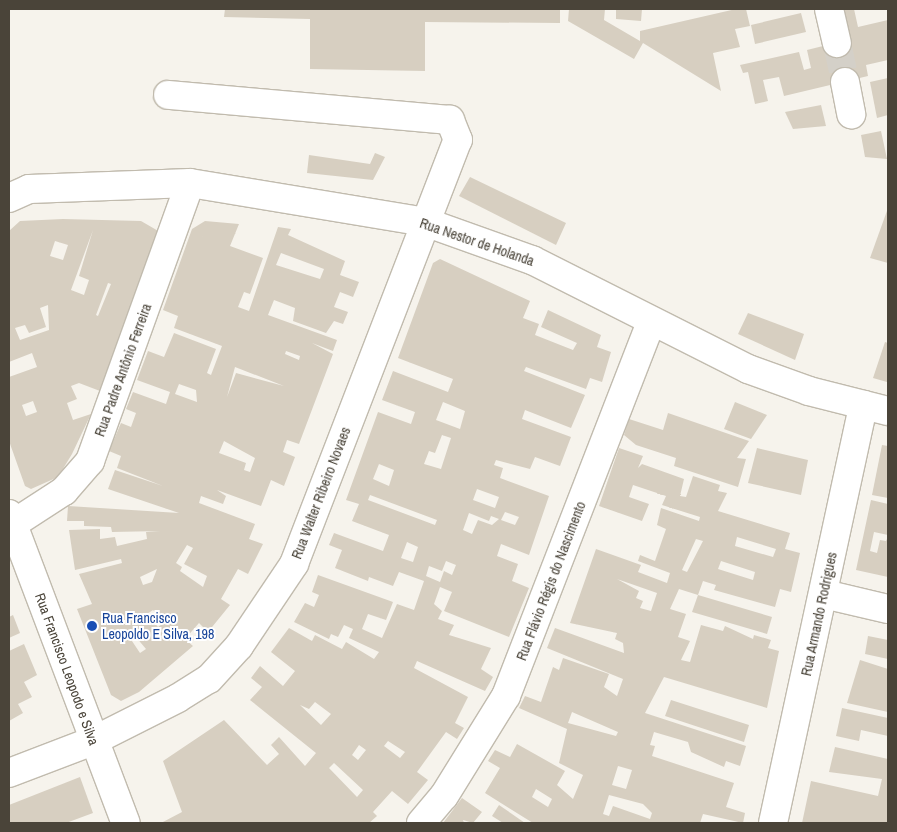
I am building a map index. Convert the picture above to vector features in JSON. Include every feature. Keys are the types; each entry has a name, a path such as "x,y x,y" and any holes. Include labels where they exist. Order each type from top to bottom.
{"street":[{"path":"830,9 836,43"},
{"path":"845,82 851,114"},
{"name":"Rua Walter Ribeiro Novaes","path":"9,773 93,741 209,679 239,646 294,564 458,140 450,120 168,95"},
{"name":"Rua Nestor de Holanda","path":"9,198 29,189 190,183 425,222 532,260 651,323 748,369 876,408"},
{"name":"Rua Padre Antônio Ferreira","path":"11,519 64,491 90,461 190,183"},
{"name":"Rua Flávio Régis do Nascimento","path":"421,823 444,796 506,696 651,323"},
{"name":"Rua Armando Rodrigues","path":"773,823 824,594 876,408"},
{"name":"Rua Francisco Leopodo e Silva","path":"11,519 93,741 126,823"},
{"path":"824,594 888,609"}],"building":[{"path":"225,9 560,9 560,23 425,22 425,71 310,69 310,19 224,17"},
{"path":"569,9 605,9 604,20 640,41 640,31 736,9 746,9 750,26 735,29 740,47 713,53 721,91 643,43 634,59 568,21"},
{"path":"616,9 642,9 641,21 616,19"},
{"path":"832,9 854,9 858,27 888,20 888,60 866,65 868,76 784,96 779,77 763,80 768,101 755,104 748,72 743,73 740,65 799,52 804,70 811,68 807,50 839,42"},
{"path":"801,13 806,32 755,44 751,25"},
{"path":"888,78 888,115 877,118 870,82"},
{"path":"821,105 826,126 793,129 785,112"},
{"path":"881,131 887,159 865,157 861,135"},
{"path":"375,153 385,157 373,180 307,173 309,155 370,164"},
{"path":"470,177 566,223 556,245 459,196"},
{"path":"888,208 888,263 870,258"},
{"path":"63,219 141,221 160,232 100,391 79,383 71,386 77,399 67,403 73,420 91,414 72,454 58,477 31,489 25,486 9,441 9,377 37,367 32,353 9,362 9,231 20,221","holes":["93,230 79,276 89,280 84,295 71,290","55,241 68,245 63,260 50,256","108,283 111,284 98,316 96,315","48,305 49,330 20,340 15,328 25,325 29,333 46,327 40,308","33,401 37,412 26,416 22,405"]},
{"path":"205,221 239,224 230,246 263,258 250,294 244,292 238,307 249,311 278,227 291,229 288,235 345,261 340,275 359,282 353,297 340,292 334,307 348,312 343,324 334,321 326,333 293,321 295,308 274,300 268,315 337,340 333,351 312,343 333,354 299,444 287,440 283,452 295,457 284,486 271,480 261,506 217,490 226,496 223,504 201,496 199,503 255,524 249,539 263,544 248,574 238,569 221,599 230,605 208,632 199,623 185,639 193,646 139,692 121,701 111,695 77,609 92,604 79,574 122,563 121,559 75,570 69,530 100,529 100,539 115,537 117,546 147,539 146,532 160,531 112,532 111,527 84,526 84,521 67,521 68,506 179,513 108,489 115,470 163,486 117,468 121,456 109,451 121,423 131,427 136,413 126,409 133,392 166,404 170,392 137,380 148,351 164,357 174,333 216,349 207,373 211,375 222,346 174,328 178,316 163,310 192,229","holes":["281,253 324,269 320,279 276,265","286,351 300,356 299,360 285,354","235,367 284,386 236,373 227,397","179,384 196,390 197,402 175,394","224,441 255,458 250,472 244,470 246,463 219,453","187,545 193,548 184,564 207,576 203,587 180,571 182,567 176,563","157,569 152,582 143,585 140,577","153,610 165,622 158,627 147,614","130,630 146,649 140,653 126,632"]},
{"path":"440,259 530,301 523,318 539,324 535,335 573,350 577,343 541,327 548,310 601,335 597,347 611,352 602,382 590,378 586,389 526,367 524,371 585,395 571,428 525,410 522,419 571,437 560,466 535,457 530,469 496,460 494,465 503,468 500,478 549,496 529,555 501,544 497,556 518,564 512,581 529,588 509,637 444,611 452,592 440,587 434,604 442,611 438,619 454,625 449,635 491,648 481,669 493,677 485,691 417,661 414,668 468,697 455,723 464,728 457,739 446,732 417,772 428,780 408,804 392,791 373,812 377,816 369,823 161,823 182,812 163,761 224,720 267,765 279,754 271,745 279,737 305,766 316,753 250,700 262,687 251,678 260,666 283,686 295,671 271,652 289,628 312,641 315,635 342,649 346,642 374,659 379,652 349,638 353,629 344,625 338,637 331,634 329,639 294,622 305,603 314,607 319,595 312,592 318,575 393,602 386,620 368,614 362,629 382,638 397,604 414,610 424,581 399,572 393,586 369,577 368,581 335,568 342,550 329,545 334,533 383,551 389,535 352,521 359,504 346,500 378,412 411,424 415,412 382,400 393,371 448,392 453,379 398,358 433,263","holes":["443,402 465,411 460,429 436,420","442,435 451,438 441,469 424,464 429,451 435,453","379,464 394,470 389,486 373,479","477,489 499,497 495,508 473,500","370,495 437,520 435,525 368,500","505,512 519,517 515,525 501,520","469,513 489,521 491,516 499,519 492,525 478,520 472,534 463,530","407,542 418,547 413,562 401,558","446,561 456,565 452,575 444,571 440,582 426,576 429,566 442,571","315,702 331,714 321,725 300,705 309,709","388,741 405,752 400,758 384,746","359,745 366,750 358,760 352,755","334,763 363,790 357,797 329,768"]},
{"path":"748,313 804,334 795,360 738,334"},
{"path":"885,342 888,343 887,382 873,378"},
{"path":"735,402 767,415 751,439 724,429"},
{"path":"668,413 749,441 737,458 746,459 738,487 674,466 676,458 636,445 624,435 629,419 663,430"},
{"path":"882,445 888,446 888,498 872,495"},
{"path":"619,448 643,456 638,468 642,464 684,479 680,496 686,497 693,476 720,485 718,491 727,493 718,511 790,533 785,549 800,553 791,592 780,589 775,607 714,590 716,585 703,581 698,595 679,589 670,609 686,614 678,637 690,641 681,660 690,662 701,625 723,631 725,626 753,639 754,635 771,640 768,648 779,651 767,708 664,677 645,713 746,746 740,766 726,761 724,767 691,752 688,742 654,732 650,745 655,746 652,756 734,783 726,807 745,813 743,823 703,814 700,823 533,823 485,793 500,768 488,761 495,750 510,757 517,744 565,771 557,785 573,799 583,775 559,763 567,729 519,708 525,696 541,702 553,667 559,670 563,658 609,674 604,687 617,696 623,679 547,648 555,628 624,653 623,643 615,639 617,633 570,623 596,549 641,565 638,572 667,583 670,573 638,561 640,555 655,561 666,529 657,525 661,508 699,521 700,517 662,505 666,496 633,485 629,497 649,504 642,521 599,506","holes":["737,537 776,549 773,557 735,546","696,539 703,541 687,572 682,570","721,561 755,572 753,580 718,569","617,579 657,593 651,611 640,608 643,601 636,598 639,591","572,712 618,732 616,736 568,723","618,766 632,770 626,789 612,785","536,789 552,799 548,807 532,797","609,795 643,804 652,813 650,819 613,806 609,816 603,814"]},
{"path":"757,448 808,460 801,495 748,483"},
{"path":"871,500 888,504 888,535 874,532 870,551 877,553 880,540 886,541 888,537 888,577 856,570"},
{"path":"698,595 772,617 767,634 692,612"},
{"path":"13,615 20,633 9,638 9,617"},
{"path":"868,636 888,640 888,659 865,654"},
{"path":"24,644 37,675 24,682 32,697 18,704 23,713 9,721 9,651"},
{"path":"860,660 888,669 888,712 847,703"},
{"path":"671,700 749,725 744,742 665,716"},
{"path":"842,708 888,718 888,736 861,730 859,741 836,736"},
{"path":"835,747 888,759 888,823 802,823 811,781 878,796 882,779 829,772"},
{"path":"80,777 93,813 66,823 9,823 9,805"},
{"path":"462,798 482,812 473,823 463,820 464,823 443,823"},
{"path":"499,805 525,823 503,823 492,816"}],"tunnel":[{"path":"837,43 845,82"}],"place":[{"name":"Rua Francisco Leopoldo E Silva, 198","path":"92,626"}]}
